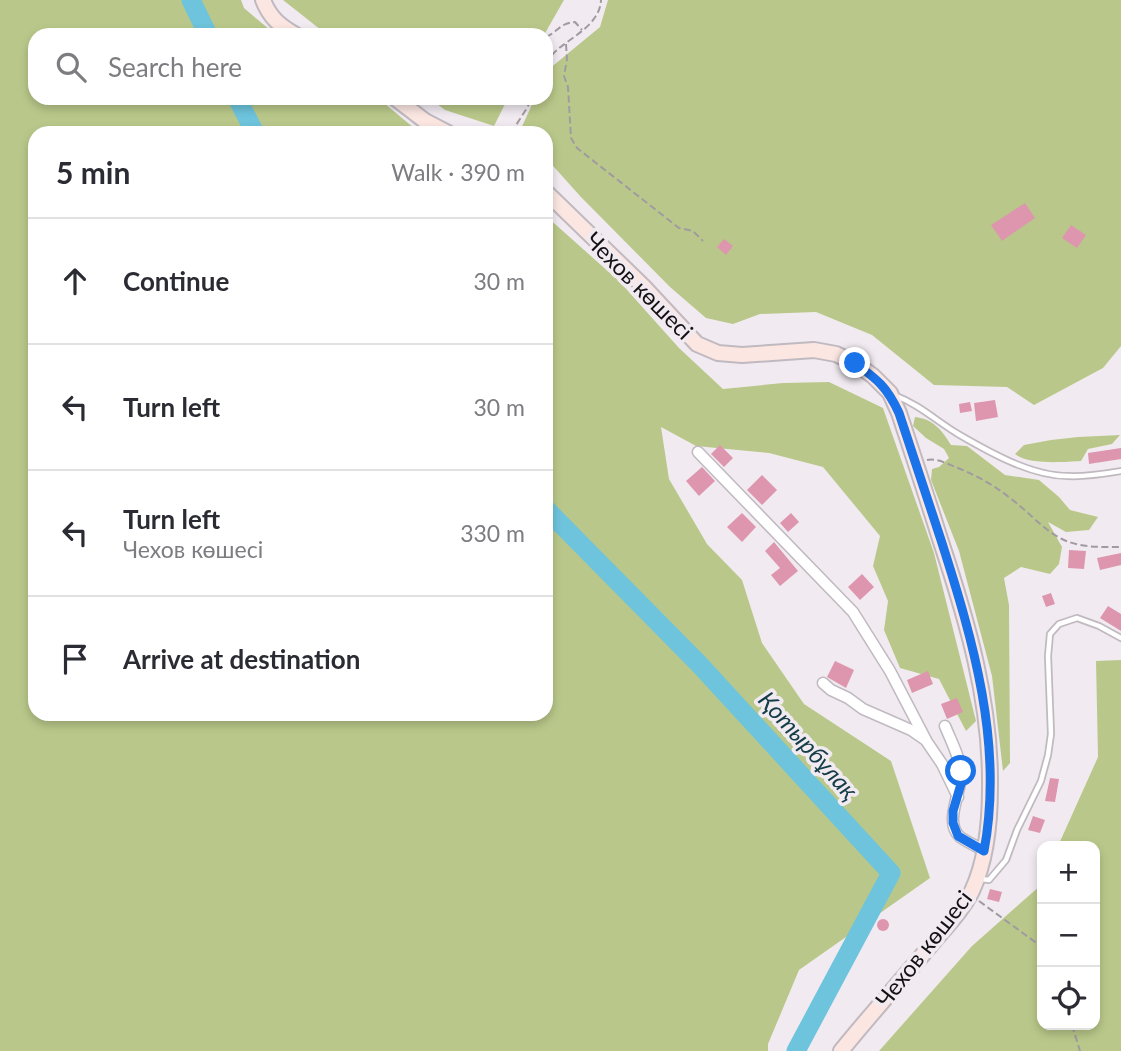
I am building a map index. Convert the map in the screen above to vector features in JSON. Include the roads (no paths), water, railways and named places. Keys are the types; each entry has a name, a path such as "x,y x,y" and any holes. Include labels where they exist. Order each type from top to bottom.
{"main road":[{"path":"263,0 265,7 284,28"},
{"path":"404,105 435,126"},
{"name":"Чехов көшесі","path":"553,199 643,286 697,344 718,353 742,355 814,350 836,354 873,376 890,393 916,463 974,653 986,710 990,807 984,851 970,894 841,1051"}],"street":[{"path":"698,452 853,612 890,671 958,797"},
{"path":"823,682 831,690 863,709 911,730 927,742"},
{"path":"945,726 961,771 953,823 958,836 984,851"}],"lane":[{"path":"890,393 912,402 957,433 1021,466 1065,476 1121,471"},
{"path":"977,879 989,880 1006,860 1041,781 1051,734 1048,656 1050,634 1059,624 1077,618 1121,638"}],"waterway":[{"name":"Қотырбұлақ","path":"191,0 205,28"},
{"name":"Қотырбұлақ","path":"241,105 251,126"},
{"name":"Қотырбұлақ","path":"553,516 699,664 891,873 796,1051"}]}
